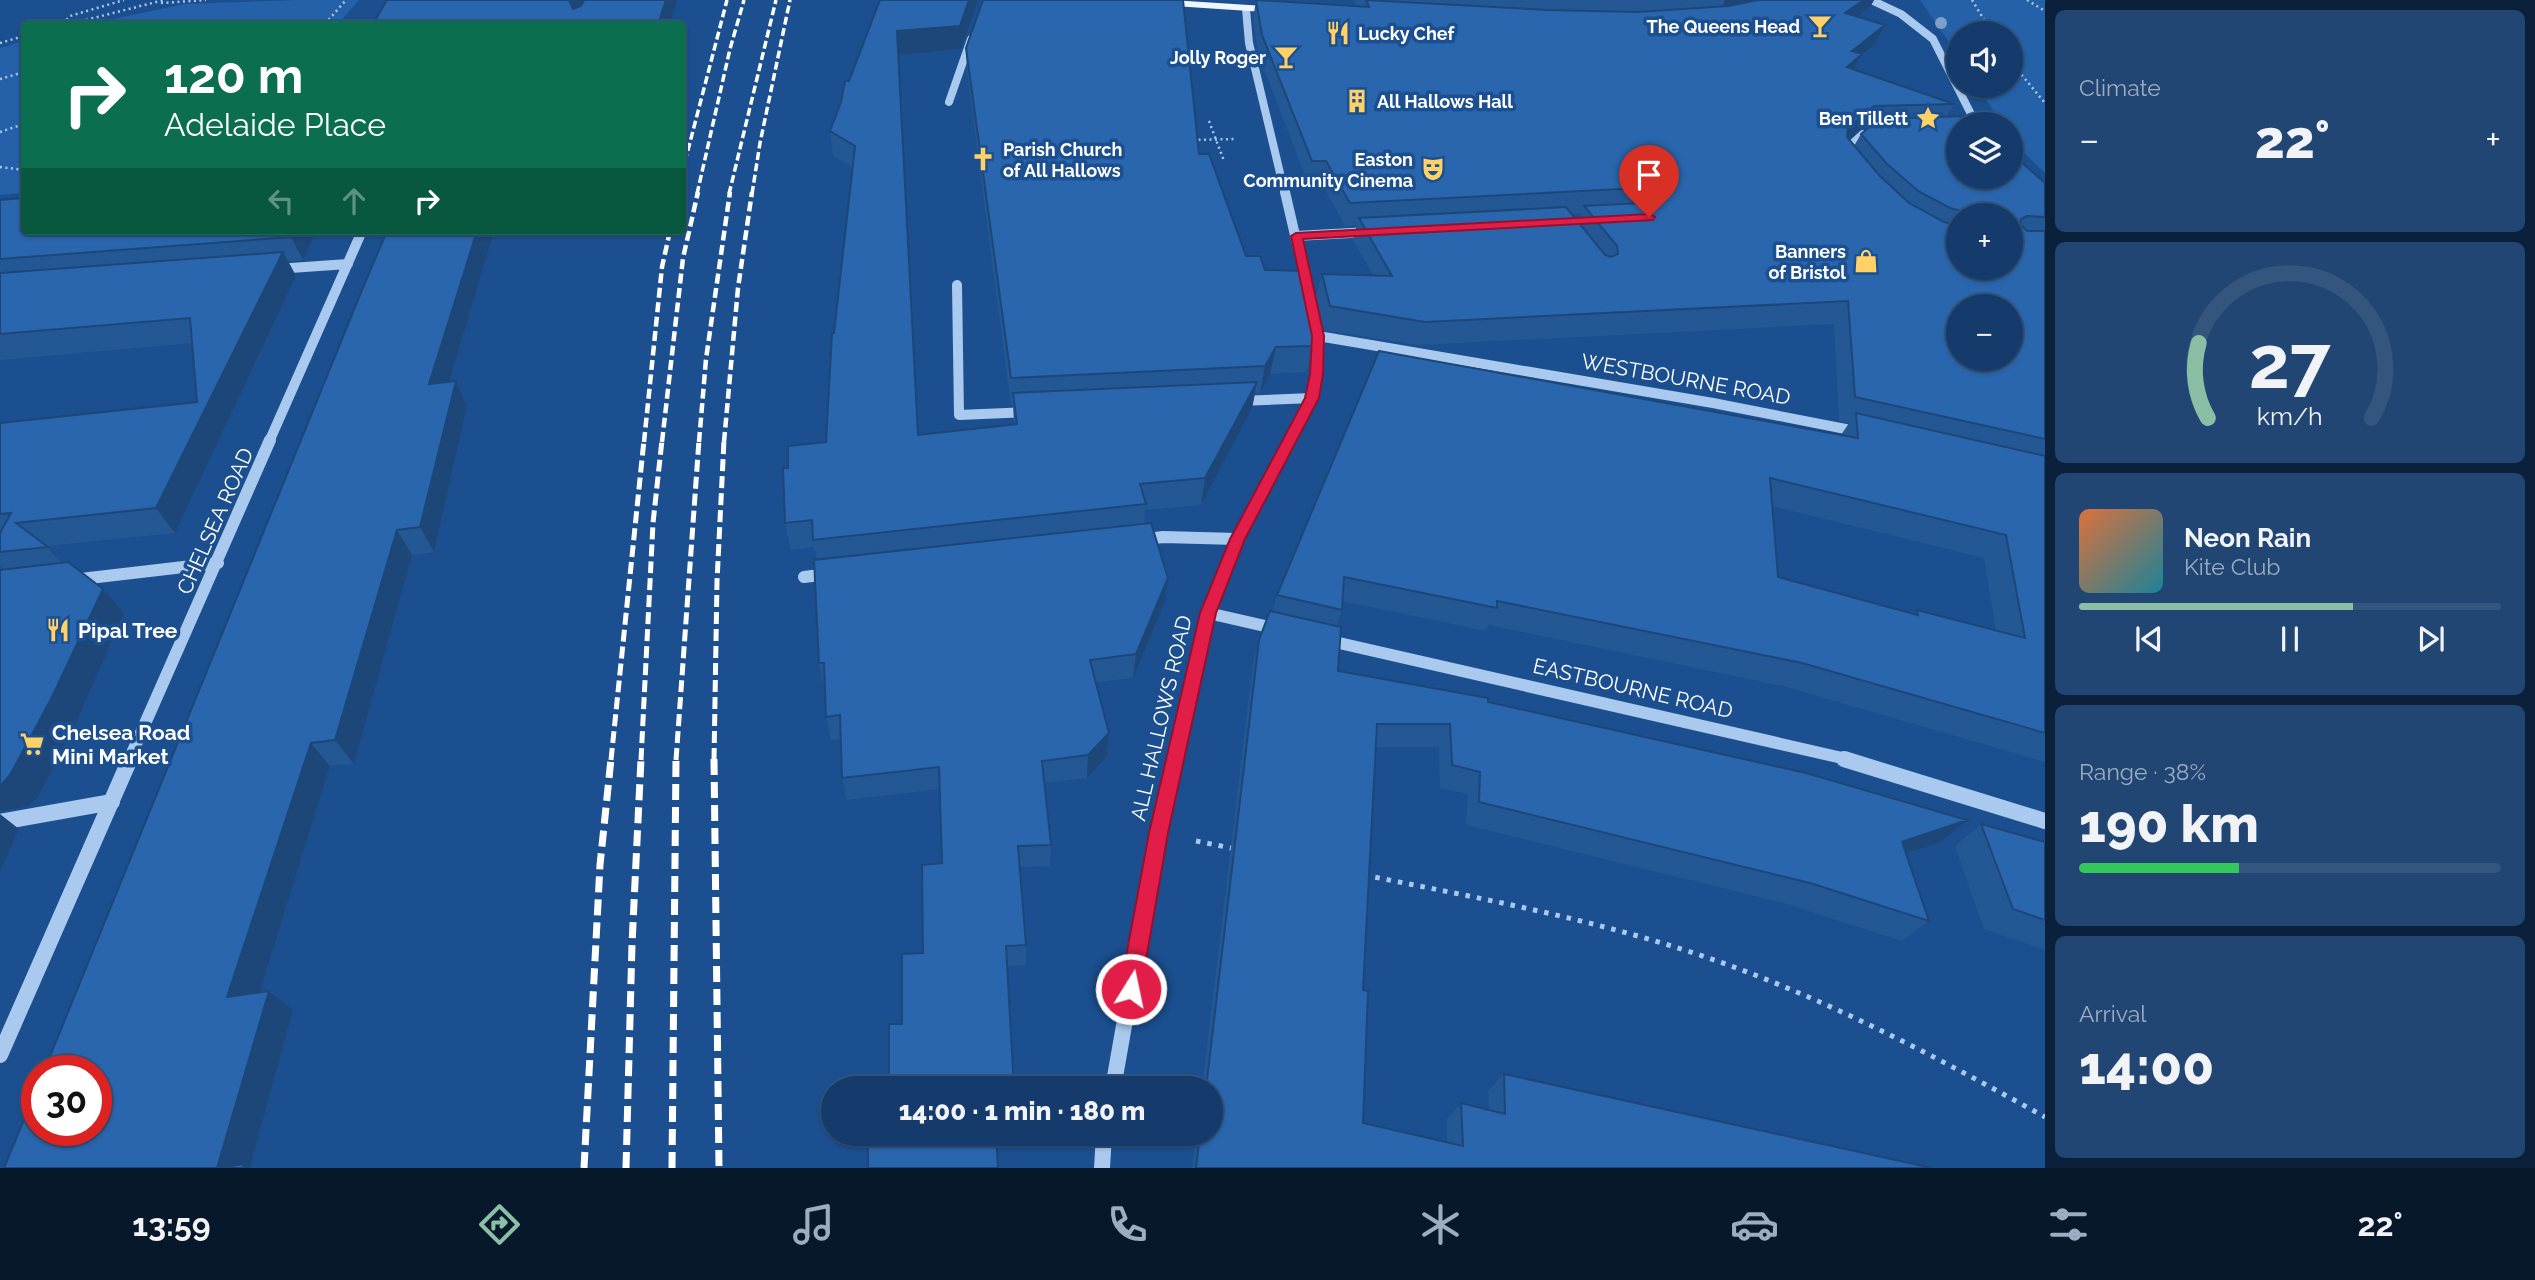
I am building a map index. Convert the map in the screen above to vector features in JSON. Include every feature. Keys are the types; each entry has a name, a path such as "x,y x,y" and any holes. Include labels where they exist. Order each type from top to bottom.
{"main road":[{"path":"1128,0 1295,11"}],"street":[{"path":"1871,0 1901,14 1933,39 1970,112"},
{"name":"ALL HALLOWS ROAD","path":"1114,1076 1158,833 1208,613 1237,539 1312,398 1316,374 1318,336 1249,43 1247,9"},
{"path":"949,102 976,25"},
{"path":"1847,164 1840,155 1863,134 1888,132"},
{"path":"1296,236 1377,232"},
{"name":"CHELSEA ROAD","path":"0,1055 360,235"},
{"path":"264,270 348,264"},
{"path":"957,285 959,415 1041,411"},
{"name":"WESTBOURNE ROAD","path":"1318,336 1700,400 1869,434"},
{"path":"1231,402 1312,398"},
{"path":"1124,541 1163,537 1237,539"},
{"path":"54,582 218,563"},
{"path":"804,577 846,572"},
{"name":"EASTBOURNE ROAD","path":"1208,613 1867,764 2045,821"},
{"path":"0,822 112,802"},
{"path":"1102,1168 1103,1146"}],"path":[{"path":"66,21 70,16 124,0"},
{"path":"82,21 164,0"},
{"path":"153,3 206,0"},
{"path":"328,21 346,0"},
{"path":"1972,0 1985,21"},
{"path":"2027,0 2045,12"},
{"path":"0,43 21,37"},
{"path":"0,79 21,73"},
{"path":"2023,76 2045,103"},
{"path":"1209,121 1224,161"},
{"path":"0,132 21,125"},
{"path":"1191,141 1272,138"},
{"path":"0,167 21,170"},
{"path":"1158,833 1242,850"},
{"path":"1350,872 1582,921 1718,961 1796,990 1927,1052 2045,1117"}],"shaded area":[{"path":"359,0 341,21 104,21 184,4"},
{"path":"1920,0 2045,0 2045,173 2023,152 2023,112 1994,112 1985,98 2023,98 2023,21 1946,21 1946,38"},
{"path":"21,42 21,193 0,195 0,48"}],"building":[{"path":"387,0 569,0 573,9 581,6 584,0 666,0 659,21 375,21"},
{"path":"880,0 969,0 960,26 897,31 918,435 1017,424 1013,393 1257,382 1205,478 1140,484 1146,504 813,540 812,520 785,523 783,468 788,468 788,446 826,442 832,333 855,146 830,131 841,102 845,81 849,81"},
{"path":"983,0 1183,0 1199,154 1209,154 1246,256 1260,256 1265,270 1307,271 1316,310 1313,346 1276,347 1265,366 1011,378 966,48"},
{"path":"1256,0 1369,7 1366,0 1638,12 1728,6 1758,0 1864,0 1845,13 1885,25 1852,51 1862,54 1847,67 1954,104 1874,106 1848,128 1847,137 1879,175 1909,203 1946,222 1946,280 2023,280 2023,227 2027,231 2045,231 2045,439 1855,397 1848,301 1425,322 1330,306 1322,274 1392,276 1359,218 1566,207 1605,255 1611,257 1618,254 1617,246 1584,206 1660,202 1666,197 1666,191 1659,187 1350,203 1326,161 1312,161 1262,35"},
{"path":"1946,117 1946,189 2023,189 2023,164 2045,183 2045,217 2023,218 2023,203 1946,203 1946,206 1918,191 1886,163 1861,134 1878,119"},
{"path":"21,198 21,235 292,235 0,259 0,200"},
{"path":"385,235 476,235 429,384 456,381 420,527 397,530 335,740 311,743 227,997 269,991 217,1168 4,1168 21,1127 21,1146 112,1146 112,1055 51,1055"},
{"path":"283,252 156,508 16,523 48,547 0,552 0,533 11,513 0,514 0,423 197,402 190,318 0,334 0,273"},
{"path":"1379,351 1858,438 1856,413 2045,456 2045,733 1802,663 1497,601 1497,608 1344,577 1342,610 1277,595","holes":["1770,478 2006,535 2025,638 1917,610 1918,615 1778,577"]},
{"path":"1151,523 1168,578 1136,654 1090,660 1109,733 1088,755 1042,761 1051,845 1018,846 1026,945 1006,946 1013,1076 889,1076 889,1024 902,1024 902,954 923,953 922,865 942,863 939,767 842,778 840,715 826,717 824,663 819,663 814,560"},
{"path":"68,562 103,589 51,699 10,775 0,784 0,570"},
{"path":"1270,611 1341,627 1338,671 1488,698 1488,702 1806,773 1967,820 1902,842 1929,921 1810,883 1479,802 1480,772 1452,765 1450,724 1377,724 1363,990 1368,991 1363,1123 1463,1146 1461,1103 1505,1114 1504,1074 1932,1168 1196,1168 1199,1146 1223,1146 1223,1076 1207,1076 1259,640"},
{"path":"1981,824 2045,842 2045,920 2013,909"},
{"path":"868,1146 997,1146 998,1168 868,1168"},
{"path":"244,1164 243,1168 219,1168"}],"railway":[{"path":"686,158 727,0"},
{"path":"697,194 744,0"},
{"path":"729,194 776,0"},
{"path":"752,194 790,0"},
{"path":"662,442 683,258 698,192"},
{"path":"699,442 706,359 730,192"},
{"path":"724,442 738,288 752,192"},
{"path":"644,442 662,267 669,235"},
{"path":"611,760 644,440"},
{"path":"641,760 653,523 662,440"},
{"path":"676,760 699,440"},
{"path":"714,760 717,581 724,440"},
{"path":"584,1168 600,865 611,759"},
{"path":"626,1168 632,944 641,759"},
{"path":"672,1168 676,759"},
{"path":"714,760 719,1168"}],"place":[{"name":"The Queens Head","path":"1820,26"},
{"name":"Lucky Chef","path":"1338,33"},
{"name":"Jolly Roger","path":"1286,57"},
{"name":"All Hallows Hall","path":"1357,101"},
{"name":"Ben Tillett","path":"1928,118"},
{"name":"Parish Church of All Hallows","path":"983,159"},
{"name":"Easton Community Cinema","path":"1433,169"},
{"name":"Banners of Bristol","path":"1866,261"},
{"name":"Pipal Tree","path":"58,630"},
{"name":"Chelsea Road Mini Market","path":"32,744"}],"route":[{"path":"1131,989 1158,833 1208,613 1237,539 1312,398 1318,336 1296,236 1649,217"}]}
